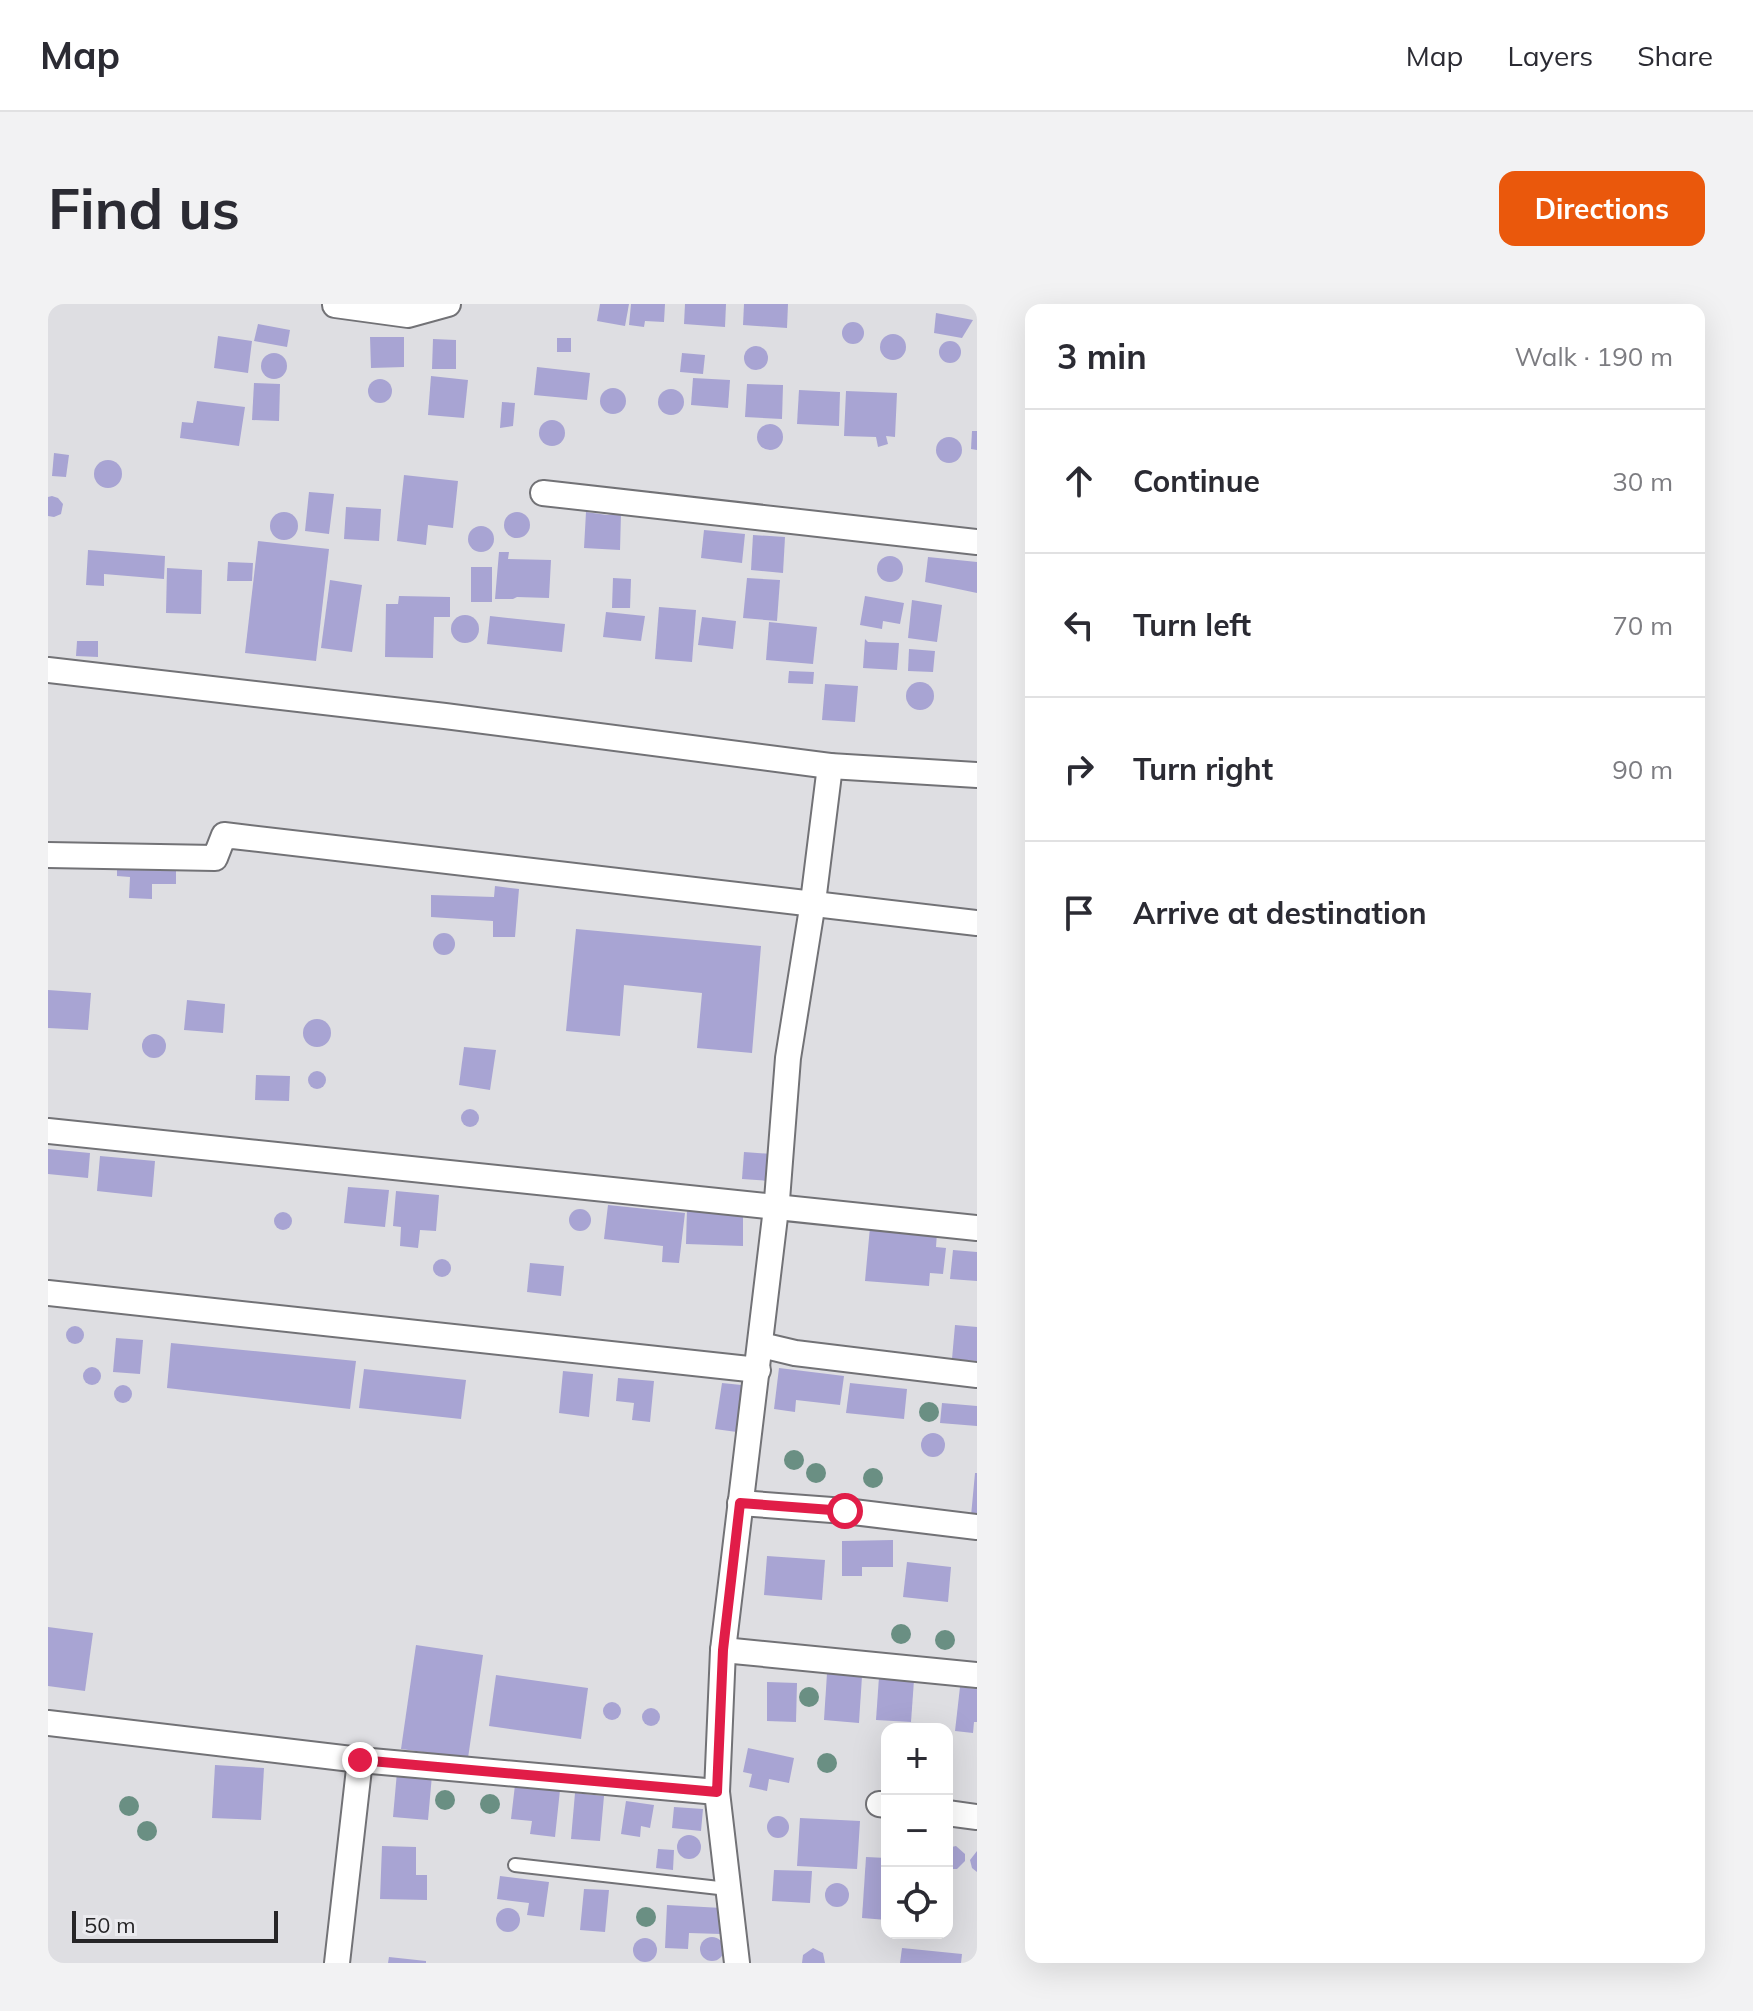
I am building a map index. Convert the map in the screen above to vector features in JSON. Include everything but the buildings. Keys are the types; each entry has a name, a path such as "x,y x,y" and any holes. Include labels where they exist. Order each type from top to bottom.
{"street":[{"path":"335,305 408,315 448,304"},
{"path":"543,493 977,542"},
{"path":"48,670 460,718 830,766 977,775"},
{"path":"737,1963 717,1792 723,1650 777,1207 788,1058 813,902 830,766"},
{"path":"48,855 215,858 224,835 977,923"},
{"path":"48,1131 977,1228"},
{"path":"48,1293 760,1358 795,1353 977,1375"},
{"path":"740,1503 845,1511 977,1527"},
{"path":"723,1650 977,1675"},
{"path":"48,1723 360,1760 717,1792"},
{"path":"337,1963 360,1760"},
{"path":"953,1814 977,1817"}],"lane":[{"path":"515,1865 728,1889"}],"route":[{"path":"360,1760 717,1792 723,1650 740,1503 845,1511"}]}
